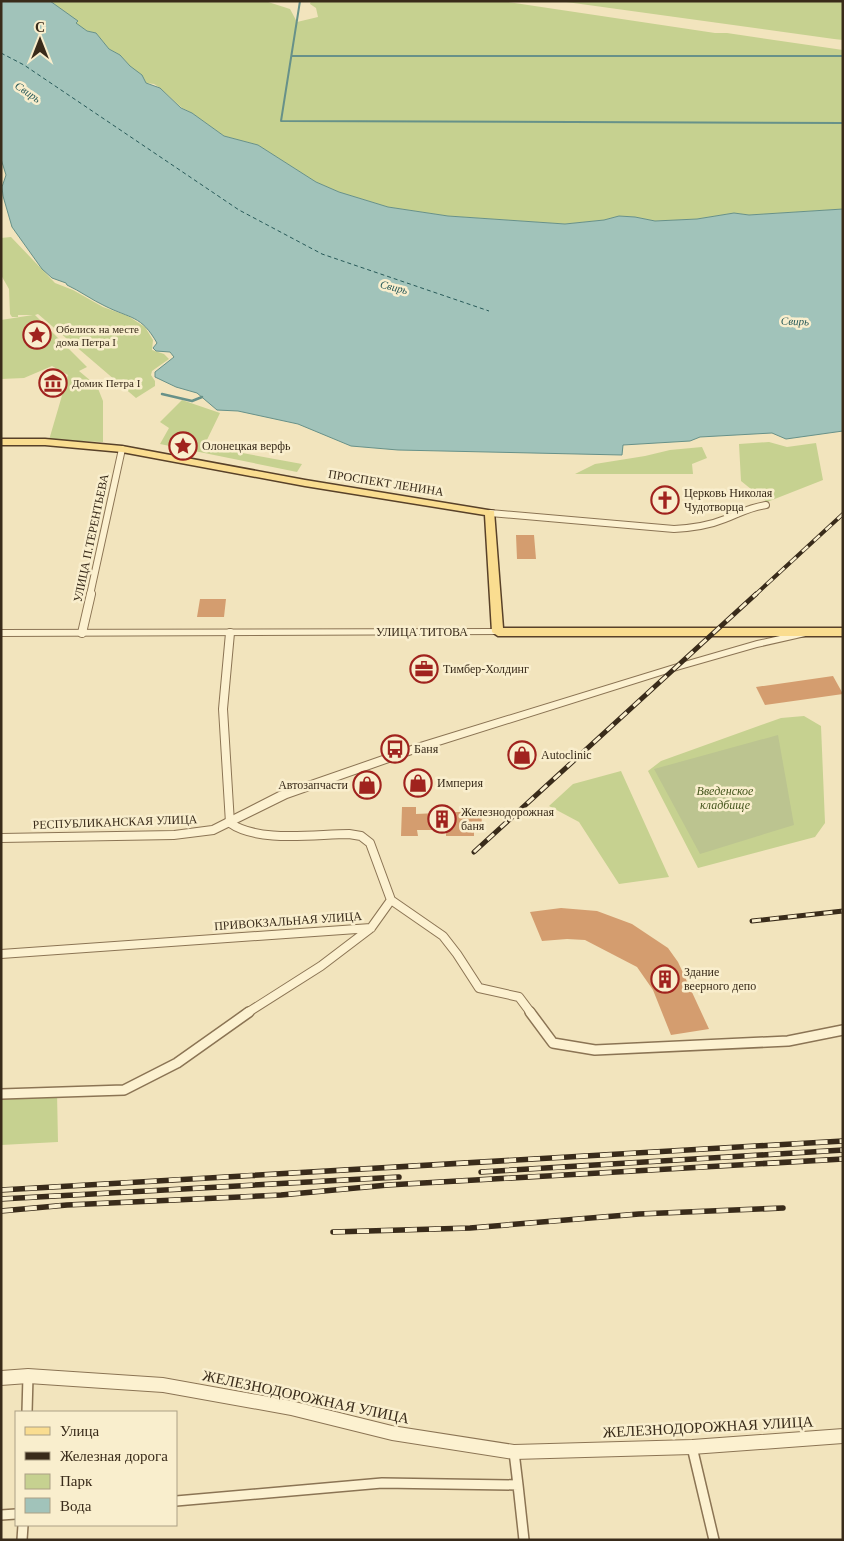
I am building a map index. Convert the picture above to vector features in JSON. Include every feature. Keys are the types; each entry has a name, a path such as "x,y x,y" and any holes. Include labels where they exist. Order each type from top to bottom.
{"main road":[{"name":"ПРОСПЕКТ ЛЕНИНА","path":"1,442 45,442 122,449 314,485 490,513"},
{"path":"490,513 498,632"},
{"name":"УЛИЦА ТИТОВА","path":"498,632 843,632"}],"street":[{"name":"УЛИЦА П.ТЕРЕНТЬЕВА","path":"82,633 122,449"},
{"name":"ПРОСПЕКТ ЛЕНИНА","path":"490,513 674,529 700,527 726,520 748,508 766,505"},
{"name":"УЛИЦА ТИТОВА","path":"1,633 498,632"},
{"name":"РЕСПУБЛИКАНСКАЯ УЛИЦА","path":"1,838 196,834 214,830 283,795 423,746 677,667 757,644 809,633"},
{"path":"230,634 223,709 230,823 240,830 258,835 349,834 361,836 370,843 391,900 400,910 430,926 444,937 479,988 520,998 553,1044 595,1050 788,1041 843,1030"},
{"path":"371,928 391,900"},
{"name":"ПРИВОКЗАЛЬНАЯ УЛИЦА","path":"1,954 371,928"},
{"name":"ПРИВОКЗАЛЬНАЯ УЛИЦА","path":"1,1094 124,1090 177,1063 237,1020 321,966 371,928"},
{"path":"27,1411 28,1376"},
{"name":"ЖЕЛЕЗНОДОРОЖНАЯ УЛИЦА","path":"1,1378 28,1376 163,1385 291,1408 392,1433 514,1452 692,1447 843,1436"},
{"path":"692,1447 714,1540"},
{"path":"514,1452 524,1540"},
{"path":"178,1501 382,1483 518,1485"},
{"path":"1,1515 15,1514"},
{"path":"22,1540 23,1526"}],"green space":[{"path":"50,1 265,1 290,9 297,22 318,17 316,8 310,4 311,1 502,1 843,50 843,209 749,215 734,213 697,219 655,221 619,216 604,220 565,224 448,216 388,207 339,192 316,182 258,145 224,136 182,108 160,88 154,84 146,83 141,75 120,55 109,49 96,33 87,31 75,23 77,21"},
{"path":"559,1 843,1 843,40 834,39"},
{"path":"11,237 55,283 73,290 103,307 128,316 145,327 153,340 152,350 164,354 169,359 152,371 151,375 155,381 155,386 136,398 38,314 35,315 87,367 79,371 97,386 103,401 103,442 49,440 68,375 52,366 24,378 1,379 1,320 33,315 12,317 10,314 9,289 1,275 1,238"},
{"path":"182,400 220,413 204,446 302,464 297,472 160,444 169,428 160,422"},
{"path":"769,442 787,447 816,443 823,480 767,502 741,481 739,444"},
{"path":"702,447 707,458 692,464 693,474 575,474 595,464 670,450"},
{"path":"804,716 821,726 825,823 815,837 698,868 648,771 661,761 781,718"},
{"name":"Введенское кладбище","path":"778,735 794,825 700,854 654,769"},
{"path":"621,771 669,877 619,884 579,822 549,806 573,784"},
{"path":"57,1092 58,1142 1,1145 1,1094"}],"water":[{"name":"Свирь","path":"1,1 50,1 78,21 76,23 87,31 96,33 109,49 120,55 142,75 146,83 160,88 181,108 192,113 224,136 258,145 316,182 339,192 388,207 448,216 565,224 604,220 619,216 655,221 697,219 734,213 749,215 843,209 843,431 786,439 772,433 700,437 690,441 623,445 622,455 398,450 351,446 298,424 238,411 217,410 197,393 176,387 155,377 155,372 174,357 170,352 156,351 153,348 157,343 146,327 140,322 100,304 66,283 52,278 42,269 12,227 2,187 6,175 1,159"}],"building":[{"path":"516,535 534,535 536,559 517,559"},
{"path":"200,599 226,599 224,617 197,617"},
{"path":"833,676 843,694 765,705 756,687"},
{"name":"Железнодорожная баня","path":"402,807 416,807 416,814 481,811 482,824 474,824 474,836 446,836 446,830 417,830 418,836 401,836"},
{"name":"Здание веерного депо","path":"561,908 597,911 632,924 668,948 678,962 709,1029 671,1035 653,990 637,967 585,940 542,941 530,912"}],"waterway":[{"path":"300,1 281,121 843,123"},
{"path":"292,56 843,56"},
{"path":"162,394 192,401 202,397"}],"ferry route":[{"path":"1,53 24,65 239,210 322,254 489,311"}],"railway":[{"path":"755,595 843,514"},
{"path":"474,852 756,594"},
{"path":"752,921 843,911"},
{"path":"1,1190 843,1141"},
{"path":"481,1172 843,1150"},
{"path":"1,1211 67,1205 281,1195 388,1185 843,1159"},
{"path":"1,1199 399,1177"},
{"path":"333,1232 470,1228 639,1214 783,1208"}],"place":[{"name":"Обелиск на месте дома Петра I","path":"37,335"},
{"name":"Домик Петра I","path":"53,383"},
{"name":"Олонецкая верфь","path":"183,446"},
{"name":"Церковь Николая Чудотворца","path":"665,500"},
{"name":"Тимбер-Холдинг","path":"424,669"},
{"name":"Баня","path":"395,749"},
{"name":"Autoclinic","path":"522,755"},
{"name":"Империя","path":"418,783"},
{"name":"Автозапчасти","path":"367,785"},
{"name":"Железнодорожная баня","path":"442,819"},
{"name":"Здание веерного депо","path":"665,979"}]}
